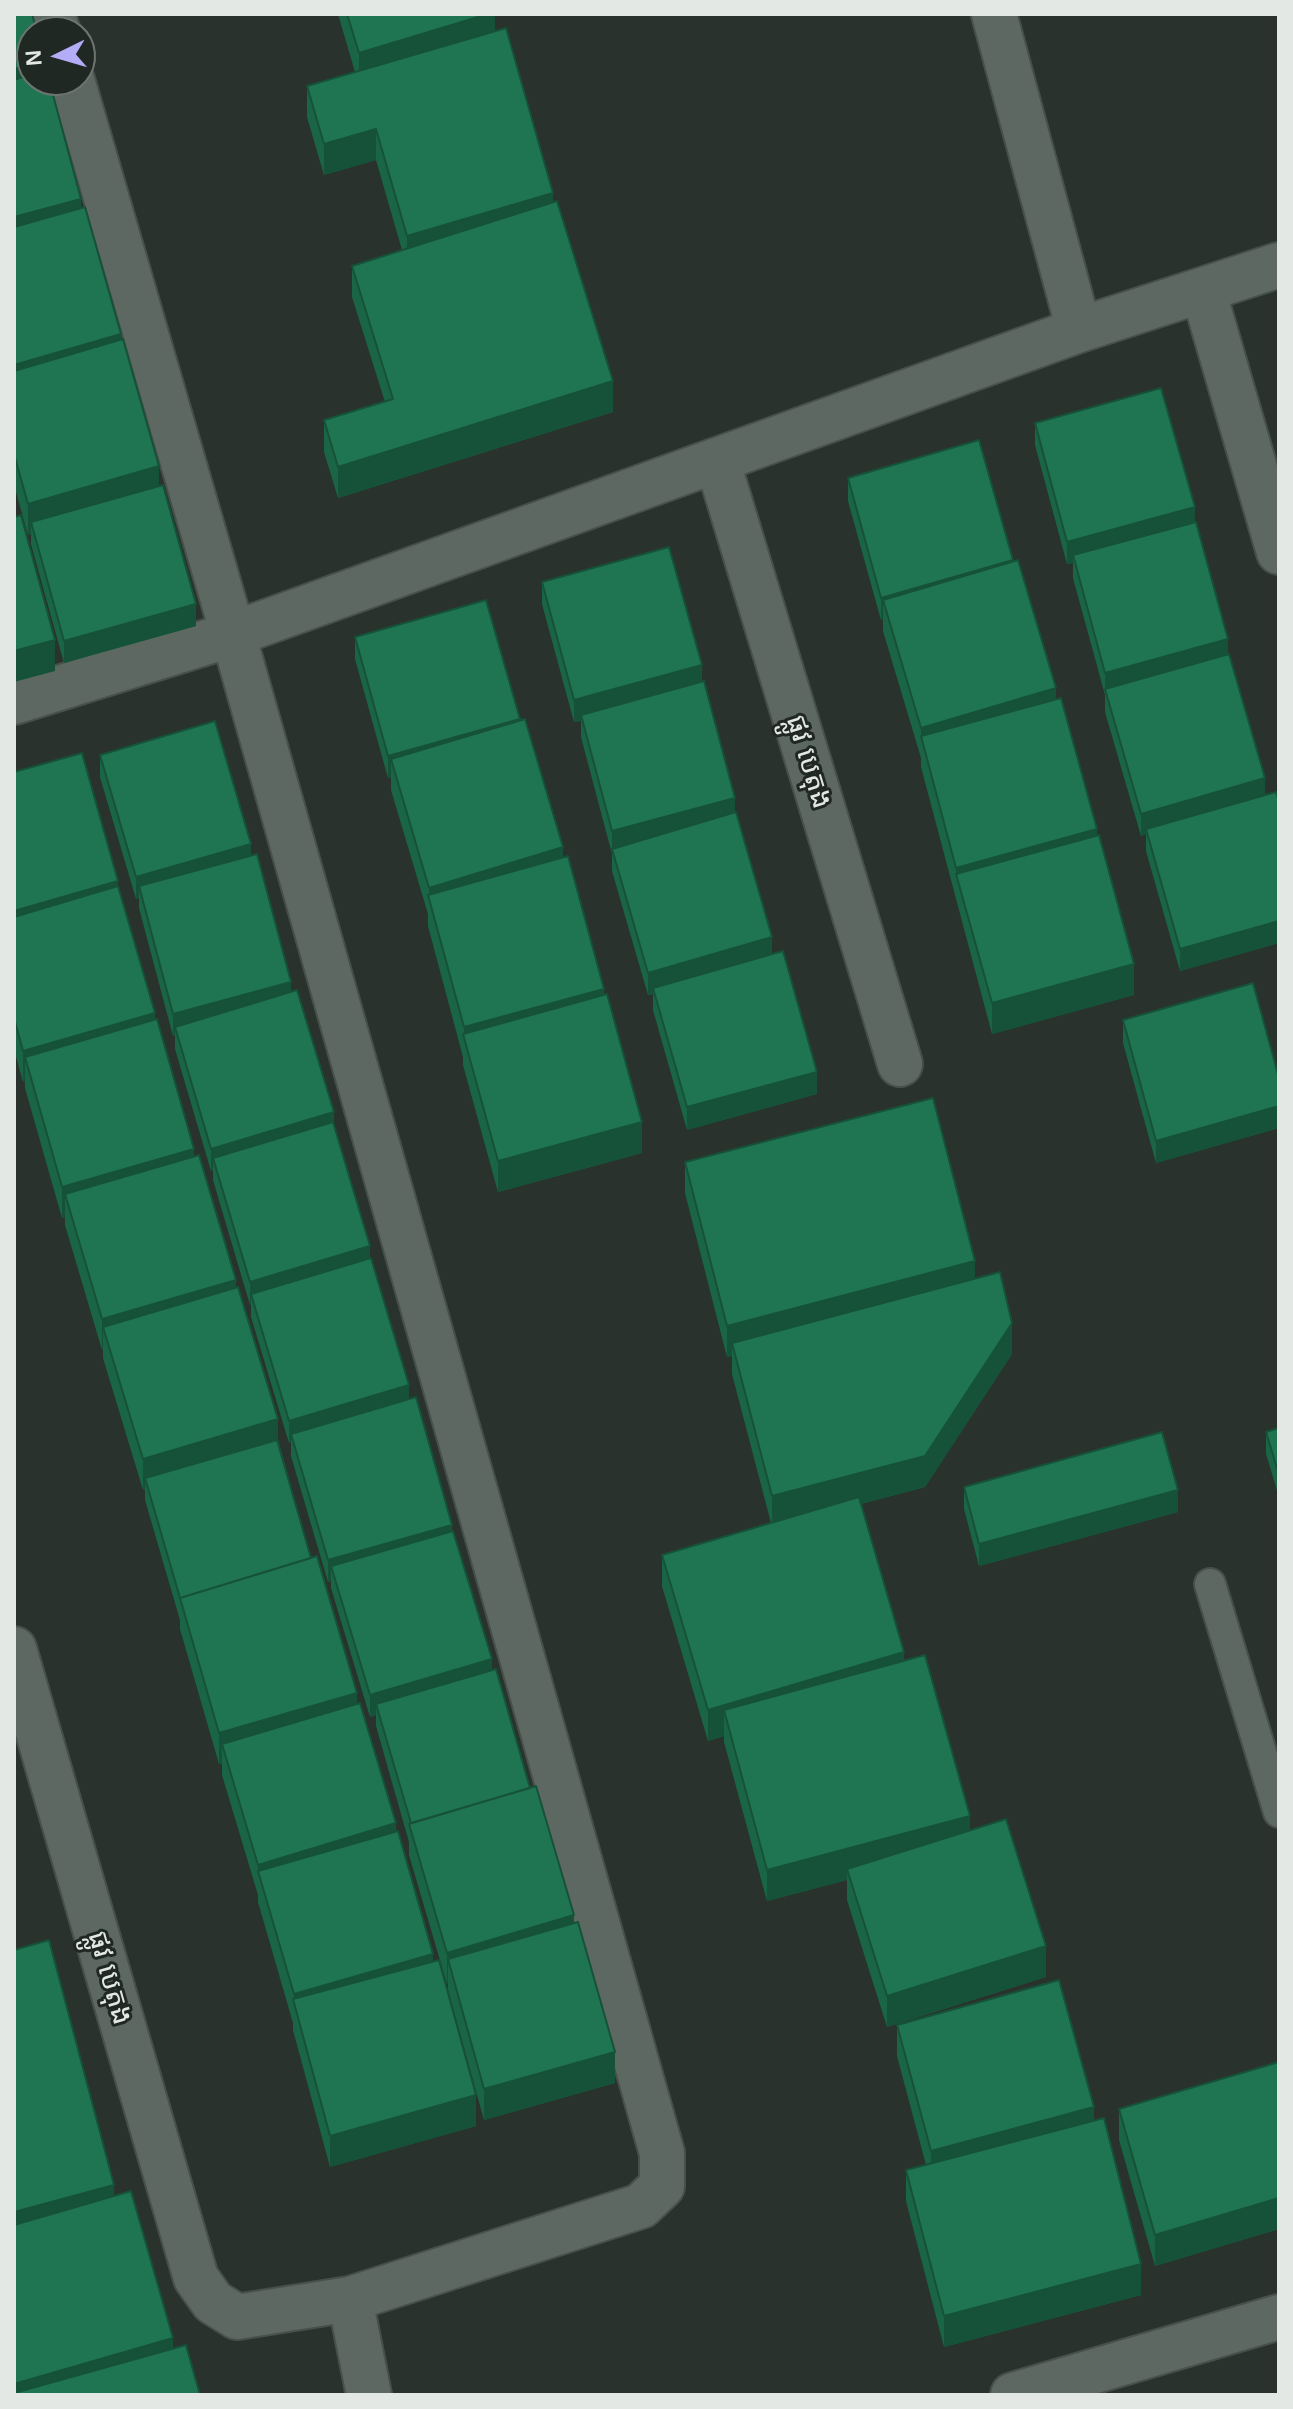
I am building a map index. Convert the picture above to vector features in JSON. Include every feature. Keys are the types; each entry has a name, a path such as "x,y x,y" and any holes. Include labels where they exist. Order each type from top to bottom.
{"street":[{"path":"994,14 1079,330"},
{"path":"77,96 233,634 662,2153 662,2186 641,2206 350,2299 369,2395"},
{"path":"14,702 233,634 1079,330 1279,265"},
{"path":"1203,290 1279,552"},
{"name":"ផ្លូវ បេតុង","path":"717,460 900,1064"},
{"name":"ផ្លូវ បេតុង","path":"14,1649 196,2278 213,2302 237,2317 350,2299"},
{"path":"1013,2395 1279,2317"}],"lane":[{"path":"1210,1584 1279,1812"}],"building":[{"path":"14,14 32,14 16,16 14,69"},
{"path":"347,14 488,14 359,53"},
{"path":"506,28 553,193 407,236 376,129 324,144 307,86"},
{"path":"14,80 16,96 53,96 81,199 14,217"},
{"path":"557,201 613,381 338,467 324,420 393,399 352,266"},
{"path":"85,207 121,334 14,365 14,227"},
{"path":"123,339 159,466 28,504 14,454 14,371"},
{"path":"1161,388 1195,507 1067,542 1035,423"},
{"path":"979,440 1013,560 881,598 848,478"},
{"path":"163,485 196,604 64,641 31,522"},
{"path":"21,515 55,640 14,651 14,517"},
{"path":"1196,522 1228,639 1105,673 1073,555"},
{"path":"669,547 702,665 574,700 542,582"},
{"path":"1018,560 1056,688 921,728 883,600"},
{"path":"486,600 520,719 388,756 355,637"},
{"path":"1229,654 1265,778 1141,814 1105,689"},
{"path":"704,681 735,798 612,831 581,715"},
{"path":"1061,698 1097,829 956,868 921,736"},
{"path":"525,719 563,847 429,888 391,759"},
{"path":"215,721 251,844 136,877 100,755"},
{"path":"82,753 118,881 14,911 14,772"},
{"path":"1276,792 1279,801 1279,921 1180,949 1146,829"},
{"path":"736,812 772,937 648,973 612,849"},
{"path":"1099,835 1134,964 992,1003 956,874"},
{"path":"257,854 291,982 173,1014 139,886"},
{"path":"568,856 604,989 464,1027 428,895"},
{"path":"118,886 155,1013 23,1051 14,1018 14,917"},
{"path":"783,951 817,1072 687,1107 653,988"},
{"path":"1253,983 1279,1078 1279,1106 1156,1141 1123,1020"},
{"path":"297,990 334,1112 211,1149 175,1027"},
{"path":"607,994 642,1122 498,1161 463,1034"},
{"path":"157,1019 194,1149 62,1187 25,1057"},
{"path":"933,1098 975,1261 727,1326 685,1162"},
{"path":"333,1122 370,1246 250,1282 213,1158"},
{"path":"199,1155 236,1280 102,1319 65,1194"},
{"path":"371,1258 409,1385 289,1421 251,1294"},
{"path":"1000,1272 1012,1323 925,1456 772,1496 732,1343"},
{"path":"238,1287 278,1419 143,1459 103,1327"},
{"path":"416,1397 452,1525 328,1560 291,1434"},
{"path":"1279,1428 1279,1475 1266,1432"},
{"path":"1162,1432 1178,1490 979,1544 964,1487"},
{"path":"277,1440 311,1558 180,1598 145,1478"},
{"path":"859,1497 904,1652 708,1710 662,1555"},
{"path":"453,1531 492,1659 370,1695 331,1566"},
{"path":"317,1556 357,1693 219,1733 180,1598"},
{"path":"925,1655 970,1816 767,1870 724,1710"},
{"path":"496,1669 530,1788 411,1823 376,1704"},
{"path":"360,1703 396,1823 258,1865 222,1744"},
{"path":"536,1786 574,1915 447,1953 409,1824"},
{"path":"1006,1819 1046,1946 887,1996 847,1869"},
{"path":"398,1831 433,1954 294,1994 258,1871"},
{"path":"578,1922 615,2052 484,2089 448,1959"},
{"path":"49,1940 114,2185 14,2212 14,1950"},
{"path":"439,1960 476,2095 330,2136 293,1999"},
{"path":"1059,1980 1094,2107 931,2151 897,2025"},
{"path":"1279,2062 1279,2198 1155,2235 1119,2109"},
{"path":"1104,2118 1141,2264 944,2316 906,2170"},
{"path":"131,2191 173,2338 14,2384 14,2225"},
{"path":"186,2345 200,2395 14,2395 14,2393"}]}
